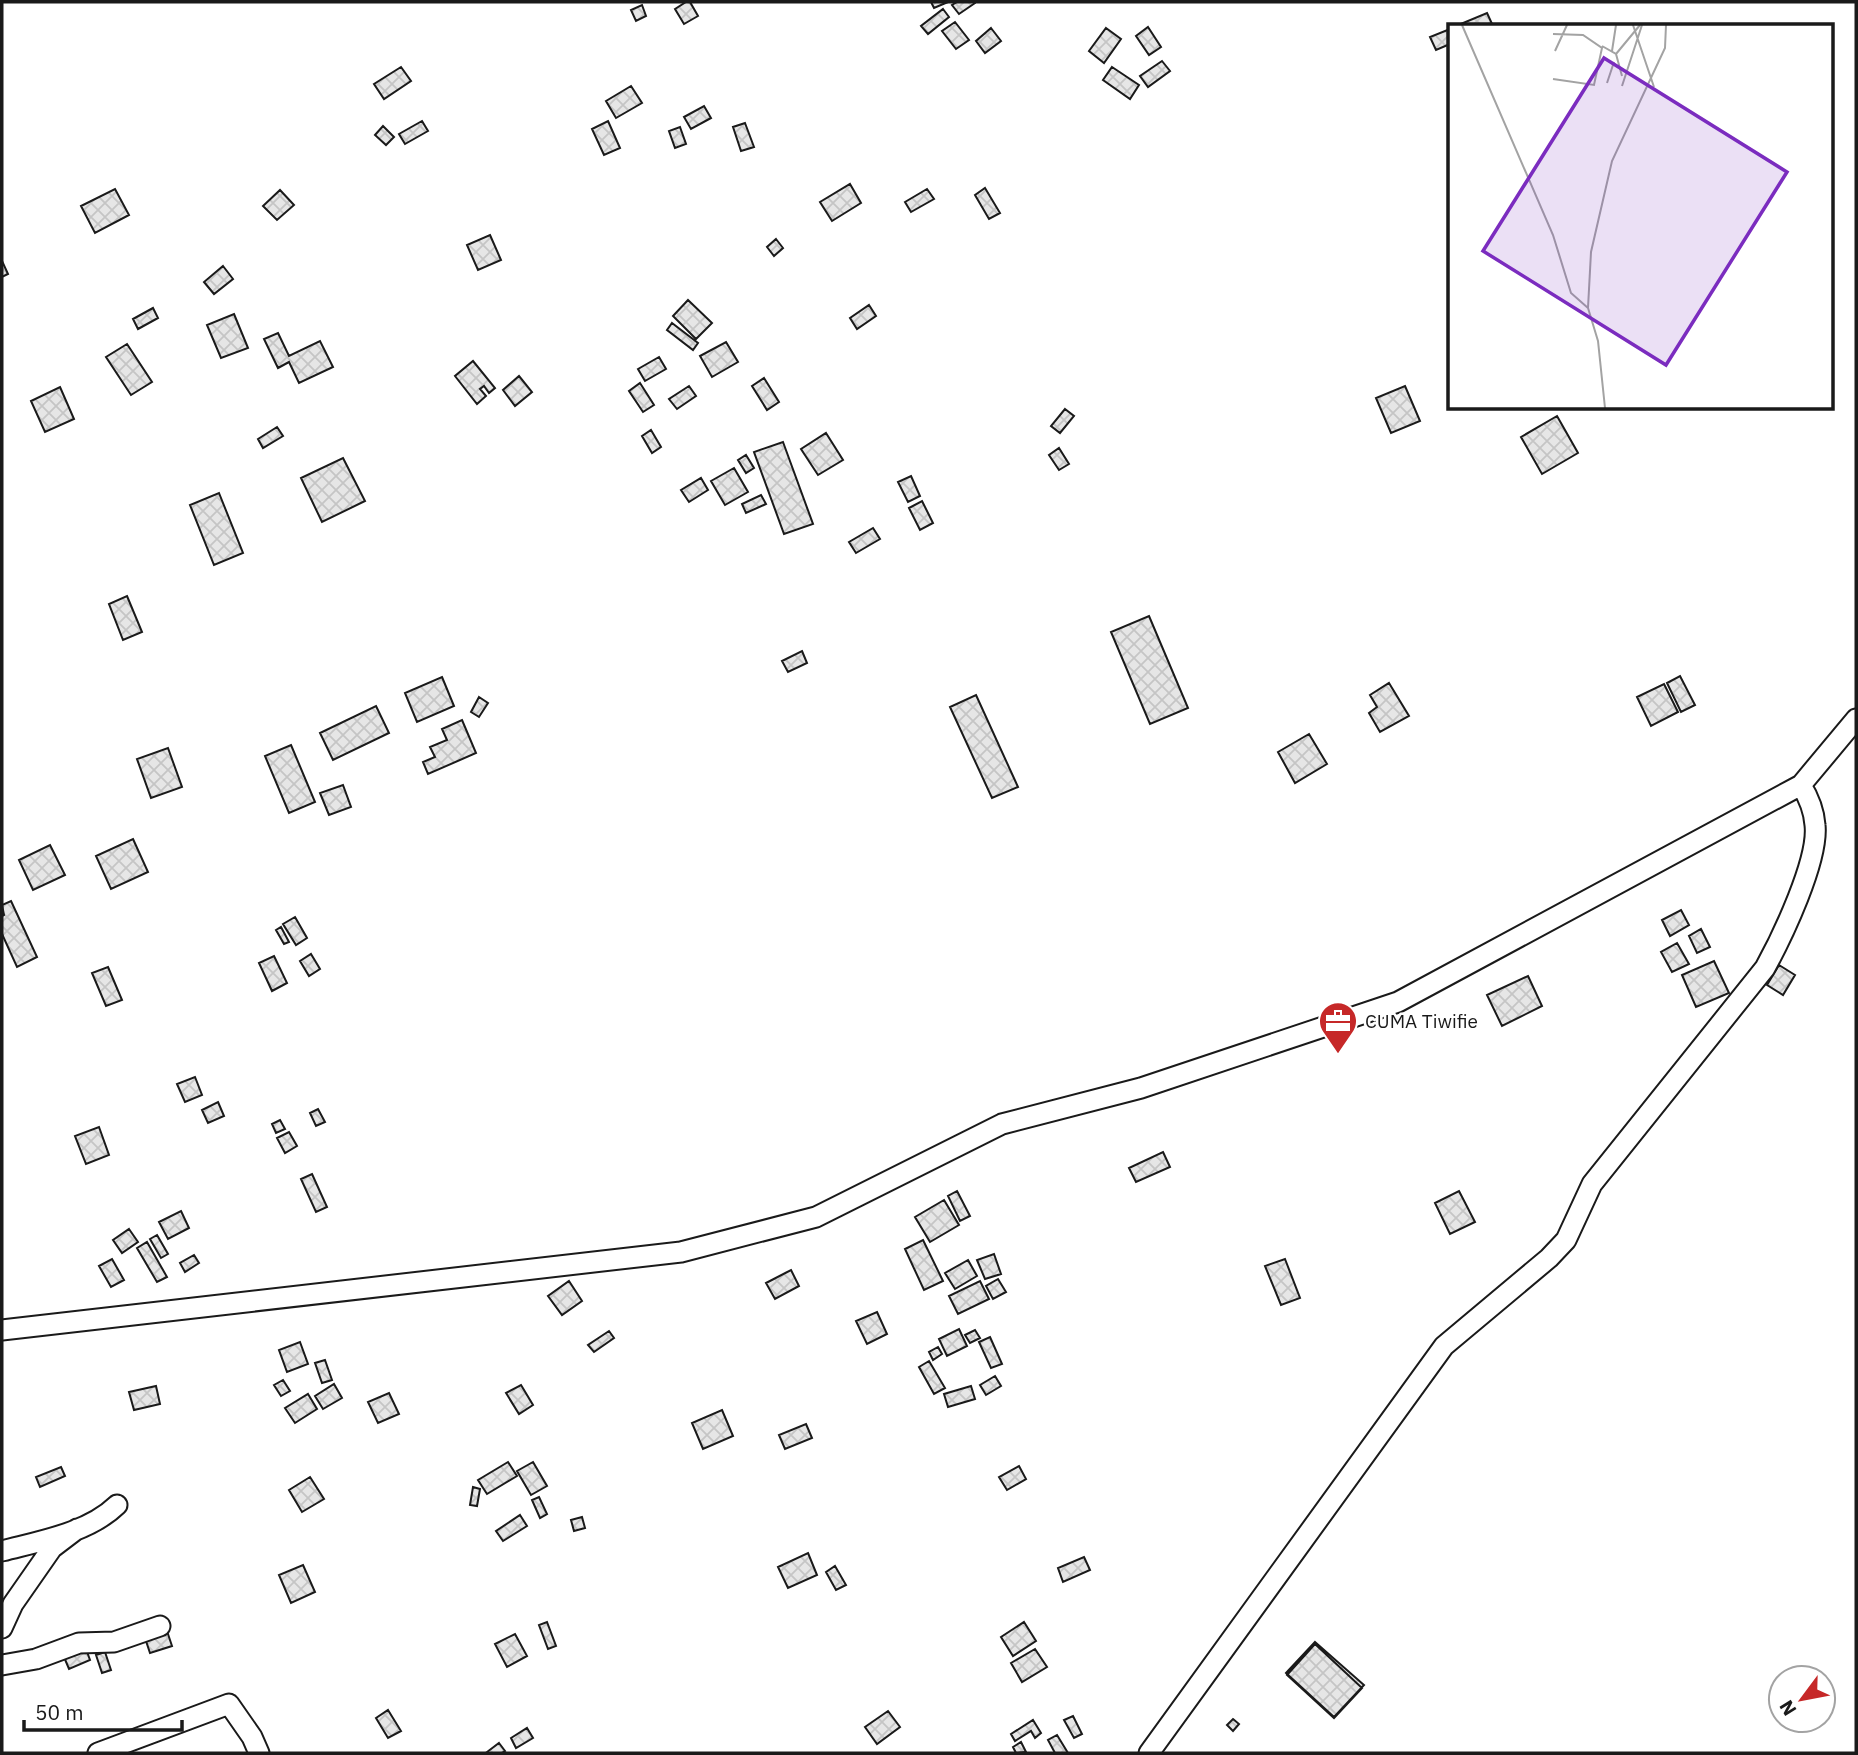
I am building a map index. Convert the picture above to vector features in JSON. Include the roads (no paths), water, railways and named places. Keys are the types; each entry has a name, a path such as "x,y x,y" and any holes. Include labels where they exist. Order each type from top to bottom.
{"street":[{"path":"2,1330 681,1252 816,1217 1002,1124 1140,1088 1398,1002 1801,785 1856,719"},
{"path":"1149,1753 1444,1346 1549,1258 1566,1240 1592,1184 1765,968 1784,933 1809,863 1816,828 1811,801 1801,785"},
{"path":"2,1551 77,1528 106,1516 117,1505"},
{"path":"2,1628 13,1604 52,1548 77,1528"},
{"path":"2,1665 36,1659 79,1643 114,1642 160,1626"},
{"path":"98,1753 229,1704 252,1737 259,1753"}],"place":[{"name":"CUMA Tiwifie","path":"1338,1055"}]}
